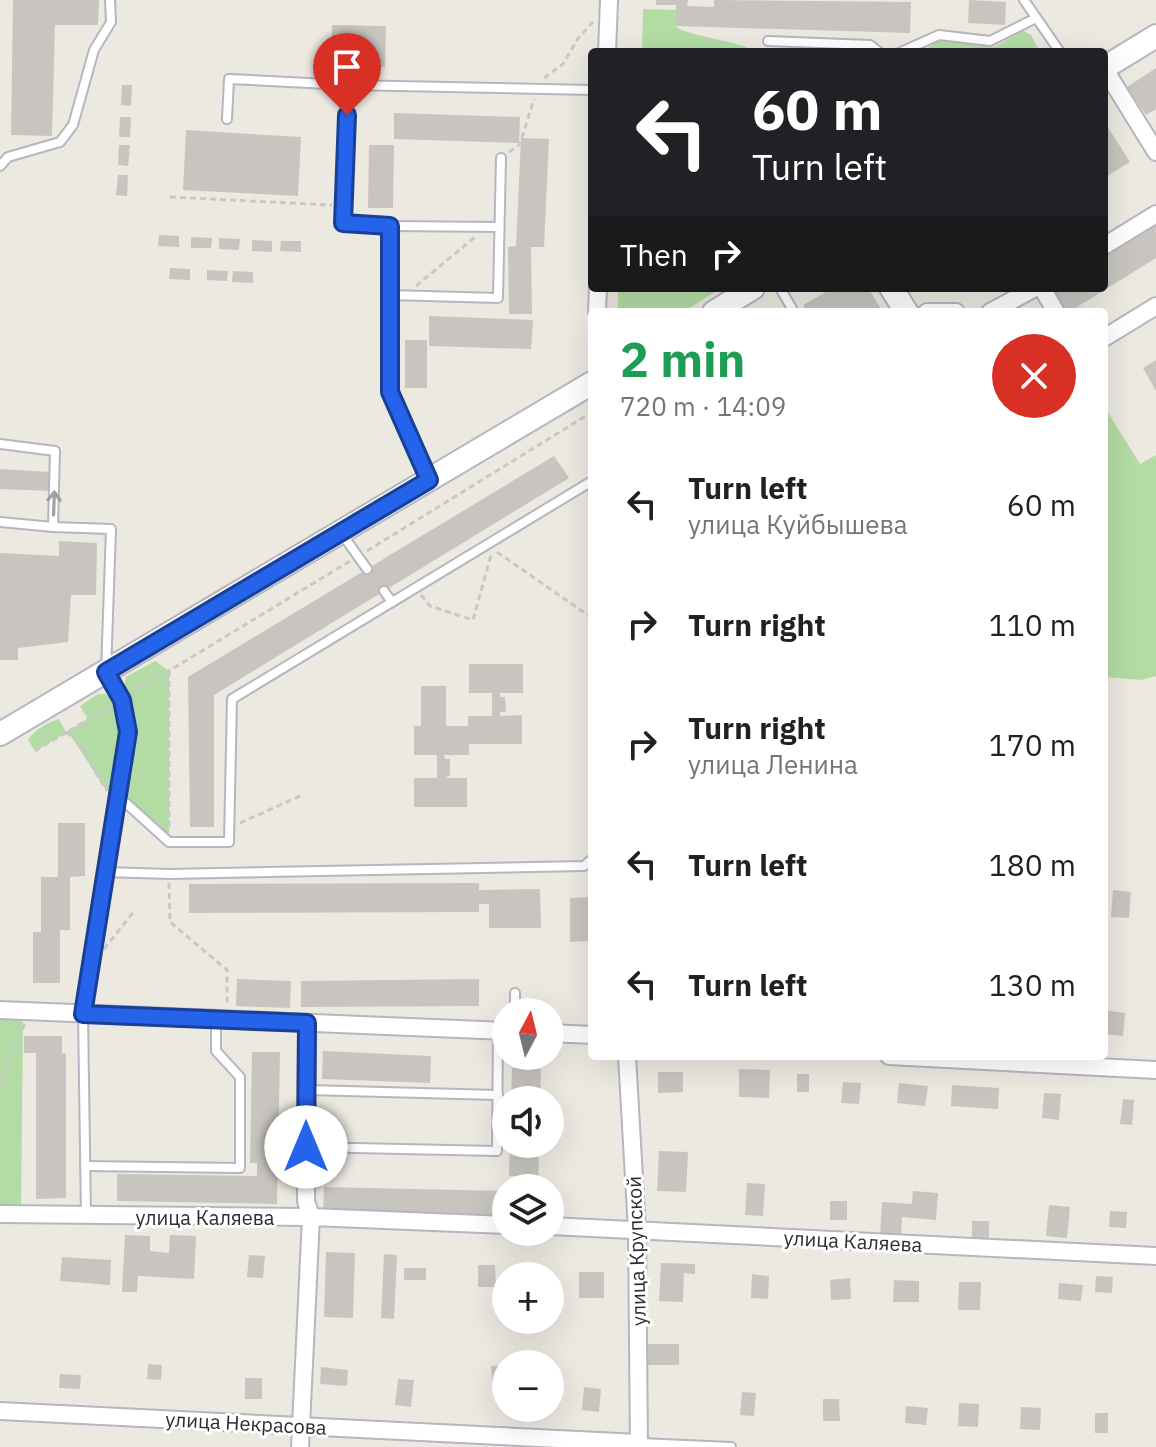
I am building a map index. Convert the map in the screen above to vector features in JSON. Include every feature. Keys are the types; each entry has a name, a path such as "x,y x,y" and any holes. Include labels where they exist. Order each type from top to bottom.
{"street":[{"path":"607,48 609,0"},
{"path":"1108,66 1156,36"},
{"path":"1108,73 1150,128 1156,152"},
{"path":"1108,244 1156,214"},
{"path":"720,308 746,292"},
{"path":"998,308 1028,292"},
{"path":"1108,336 1156,306"},
{"path":"0,734 588,385"},
{"path":"0,1010 492,1031"},
{"path":"300,1447 311,1217 306,1201 307,1023"},
{"path":"564,1034 588,1035"},
{"name":"улица Крупской","path":"627,1060 637,1230 639,1445"},
{"path":"965,1060 1156,1070"},
{"name":"улица Каляева","path":"0,1214 311,1217 492,1224"},
{"name":"улица Каляева","path":"564,1227 1156,1256"},
{"name":"улица Некрасова","path":"0,1411 639,1445"}],"lane":[{"path":"0,166 8,157 60,142 73,125 94,50 111,22 110,0"},
{"path":"1024,0 1057,48"},
{"path":"910,48 939,35 990,41 1036,18"},
{"path":"768,41 870,45 874,48"},
{"path":"227,119 229,79 588,90"},
{"path":"348,85 343,223 499,227"},
{"path":"389,295 498,298 501,158"},
{"path":"390,226 390,392 429,480"},
{"path":"0,444 55,451 53,527"},
{"path":"117,795 169,842 229,842 232,699 588,483"},
{"path":"0,522 111,529 106,672 122,700 128,732 83,1014 86,1217"},
{"path":"341,532 367,569"},
{"path":"384,591 392,602"},
{"path":"104,872 169,874 584,866 588,862"},
{"path":"515,993 515,998"},
{"path":"85,1166 240,1168 240,1077 216,1051 216,1020"},
{"path":"307,1090 492,1095"},
{"path":"306,1147 492,1151"},
{"name":"улица Некрасова","path":"639,1445 731,1447"}],"path":[{"path":"170,197 344,206"},
{"path":"404,296 489,227"},
{"path":"35,751 588,414"},
{"path":"416,587 430,606 473,620 492,560 489,543"},
{"path":"489,543 507,561 533,575 588,615"},
{"path":"66,732 77,741 106,790 117,795"},
{"path":"229,830 302,795"},
{"path":"92,959 114,939 135,910"},
{"path":"0,1085 23,1032 25,1011"}],"green space":[{"path":"643,9 676,10 675,26 682,30 748,48 642,48"},
{"path":"1023,31 1031,35 1038,48 928,48 938,41 994,47"},
{"path":"618,292 715,292 689,308 618,308"},
{"path":"1108,412 1140,464 1156,455 1156,676 1142,680 1108,677"},
{"path":"155,661 169,671 169,842 117,795 106,790 71,736 66,733 35,751 28,740 42,727 59,719 66,732 88,719 80,706 98,694 106,694 115,703 122,700 126,677"},
{"path":"0,1015 23,1016 21,1215 0,1212"}],"building":[{"path":"13,0 99,0 98,25 55,25 52,136 11,135"},
{"path":"656,0 688,0 687,6 714,7 714,0 911,2 910,33 675,26 676,5 656,5"},
{"path":"969,0 1006,2 1005,25 968,23"},
{"path":"332,25 386,26 385,67 331,66"},
{"path":"1156,68 1156,109 1146,115 1127,87"},
{"path":"122,85 132,85 131,106 121,105"},
{"path":"394,113 520,117 519,143 394,139"},
{"path":"120,117 131,117 130,137 119,137"},
{"path":"1108,127 1130,162 1108,176"},
{"path":"186,130 301,137 298,196 183,190"},
{"path":"521,138 549,139 544,247 531,247 532,314 509,314 508,247 516,246"},
{"path":"119,145 130,145 128,166 118,165"},
{"path":"369,145 394,145 393,208 368,208"},
{"path":"118,175 128,175 127,196 116,195"},
{"path":"1156,223 1156,258 1108,288 1108,253"},
{"path":"159,235 179,236 179,247 158,246"},
{"path":"191,237 212,238 211,248 191,248"},
{"path":"219,238 240,239 239,250 219,249"},
{"path":"252,240 272,241 272,252 252,251"},
{"path":"281,241 301,241 301,252 280,251"},
{"path":"170,268 190,269 190,280 169,279"},
{"path":"207,270 228,271 227,281 207,280"},
{"path":"233,271 253,272 253,283 232,282"},
{"path":"826,292 870,292 880,308 805,308 803,305"},
{"path":"1048,292 1101,292 1075,308 1058,308"},
{"path":"429,316 533,320 531,349 429,346"},
{"path":"405,340 427,340 427,388 405,388"},
{"path":"1156,360 1156,391 1143,368"},
{"path":"554,456 569,478 214,695 214,827 190,827 188,677"},
{"path":"0,469 50,472 50,491 0,489"},
{"path":"59,541 97,543 96,595 71,595 68,642 18,648 18,660 0,660 0,553 59,556"},
{"path":"469,664 523,664 523,693 500,693 500,697 505,697 506,712 500,712 500,716 522,715 522,744 469,744 469,755 444,755 445,759 450,759 450,775 445,778 467,778 467,807 414,807 414,778 437,778 437,755 414,755 414,726 421,726 421,686 446,686 446,726 468,726 468,716 492,716 492,693 469,693"},
{"path":"58,823 85,823 85,876 70,877 70,930 60,930 60,983 33,983 33,932 41,932 41,877 58,877"},
{"path":"479,883 479,890 540,889 541,928 489,928 489,904 479,904 479,912 189,913 189,884"},
{"path":"1113,890 1131,892 1129,918 1111,917"},
{"path":"588,897 588,941 570,942 570,898"},
{"path":"237,979 291,981 290,1008 236,1006"},
{"path":"479,979 479,1006 301,1007 301,981"},
{"path":"1108,1011 1125,1013 1123,1036 1108,1034"},
{"path":"24,1036 62,1036 62,1053 66,1054 66,1198 36,1199 36,1053 24,1053"},
{"path":"323,1051 431,1056 430,1083 322,1079"},
{"path":"252,1052 280,1052 277,1204 117,1201 117,1174 257,1176 257,1163 250,1163"},
{"path":"739,1069 770,1070 769,1098 739,1097"},
{"path":"512,1070 541,1070 540,1086 511,1086"},
{"path":"658,1072 683,1072 683,1092 658,1093"},
{"path":"797,1074 809,1074 809,1092 797,1092"},
{"path":"843,1082 861,1083 859,1104 841,1103"},
{"path":"899,1083 928,1086 925,1106 897,1103"},
{"path":"952,1085 999,1088 998,1109 951,1106"},
{"path":"1044,1093 1061,1094 1059,1120 1042,1118"},
{"path":"1123,1099 1134,1100 1132,1125 1120,1124"},
{"path":"659,1151 688,1152 686,1192 657,1191"},
{"path":"510,1158 539,1158 538,1174 509,1174"},
{"path":"747,1183 765,1184 763,1216 745,1215"},
{"path":"324,1187 492,1191 492,1216 323,1211"},
{"path":"913,1191 938,1193 936,1220 902,1217 901,1236 880,1235 882,1202 912,1204"},
{"path":"830,1201 847,1201 847,1220 830,1220"},
{"path":"1049,1205 1070,1207 1067,1238 1046,1236"},
{"path":"1110,1211 1127,1212 1126,1228 1109,1227"},
{"path":"972,1221 989,1221 989,1240 972,1240"},
{"path":"125,1235 150,1236 150,1251 169,1253 170,1235 196,1236 194,1279 138,1276 137,1292 122,1292"},
{"path":"326,1252 355,1253 353,1318 324,1317"},
{"path":"384,1254 397,1255 394,1319 381,1318"},
{"path":"249,1255 265,1256 263,1278 247,1277"},
{"path":"62,1257 111,1260 110,1285 60,1281"},
{"path":"661,1263 695,1264 695,1274 684,1273 683,1302 659,1301"},
{"path":"478,1265 492,1265 492,1287 478,1287"},
{"path":"404,1268 426,1268 426,1280 404,1280"},
{"path":"579,1272 604,1272 604,1298 579,1298"},
{"path":"752,1274 769,1276 768,1299 751,1298"},
{"path":"1096,1276 1113,1277 1112,1293 1095,1292"},
{"path":"850,1278 851,1299 831,1300 830,1280"},
{"path":"894,1280 919,1281 919,1302 893,1302"},
{"path":"959,1282 981,1282 980,1310 958,1310"},
{"path":"1059,1283 1083,1285 1081,1301 1058,1299"},
{"path":"647,1344 679,1344 679,1365 647,1365"},
{"path":"148,1364 162,1365 161,1380 147,1379"},
{"path":"321,1367 348,1370 347,1386 320,1384"},
{"path":"60,1374 81,1375 80,1389 59,1388"},
{"path":"245,1378 262,1378 262,1399 245,1399"},
{"path":"398,1379 414,1380 411,1407 395,1405"},
{"path":"584,1387 601,1389 599,1412 582,1410"},
{"path":"742,1392 756,1393 754,1416 740,1415"},
{"path":"823,1399 839,1399 840,1421 823,1421"},
{"path":"959,1403 979,1404 978,1427 958,1426"},
{"path":"906,1406 928,1408 926,1425 905,1423"},
{"path":"1021,1407 1041,1408 1040,1430 1020,1429"},
{"path":"1095,1413 1108,1413 1108,1433 1095,1433"}],"route":[{"path":"306,1147 307,1023 83,1014 128,732 122,700 106,672 429,480 390,392 390,226 343,223 347,115"}]}
